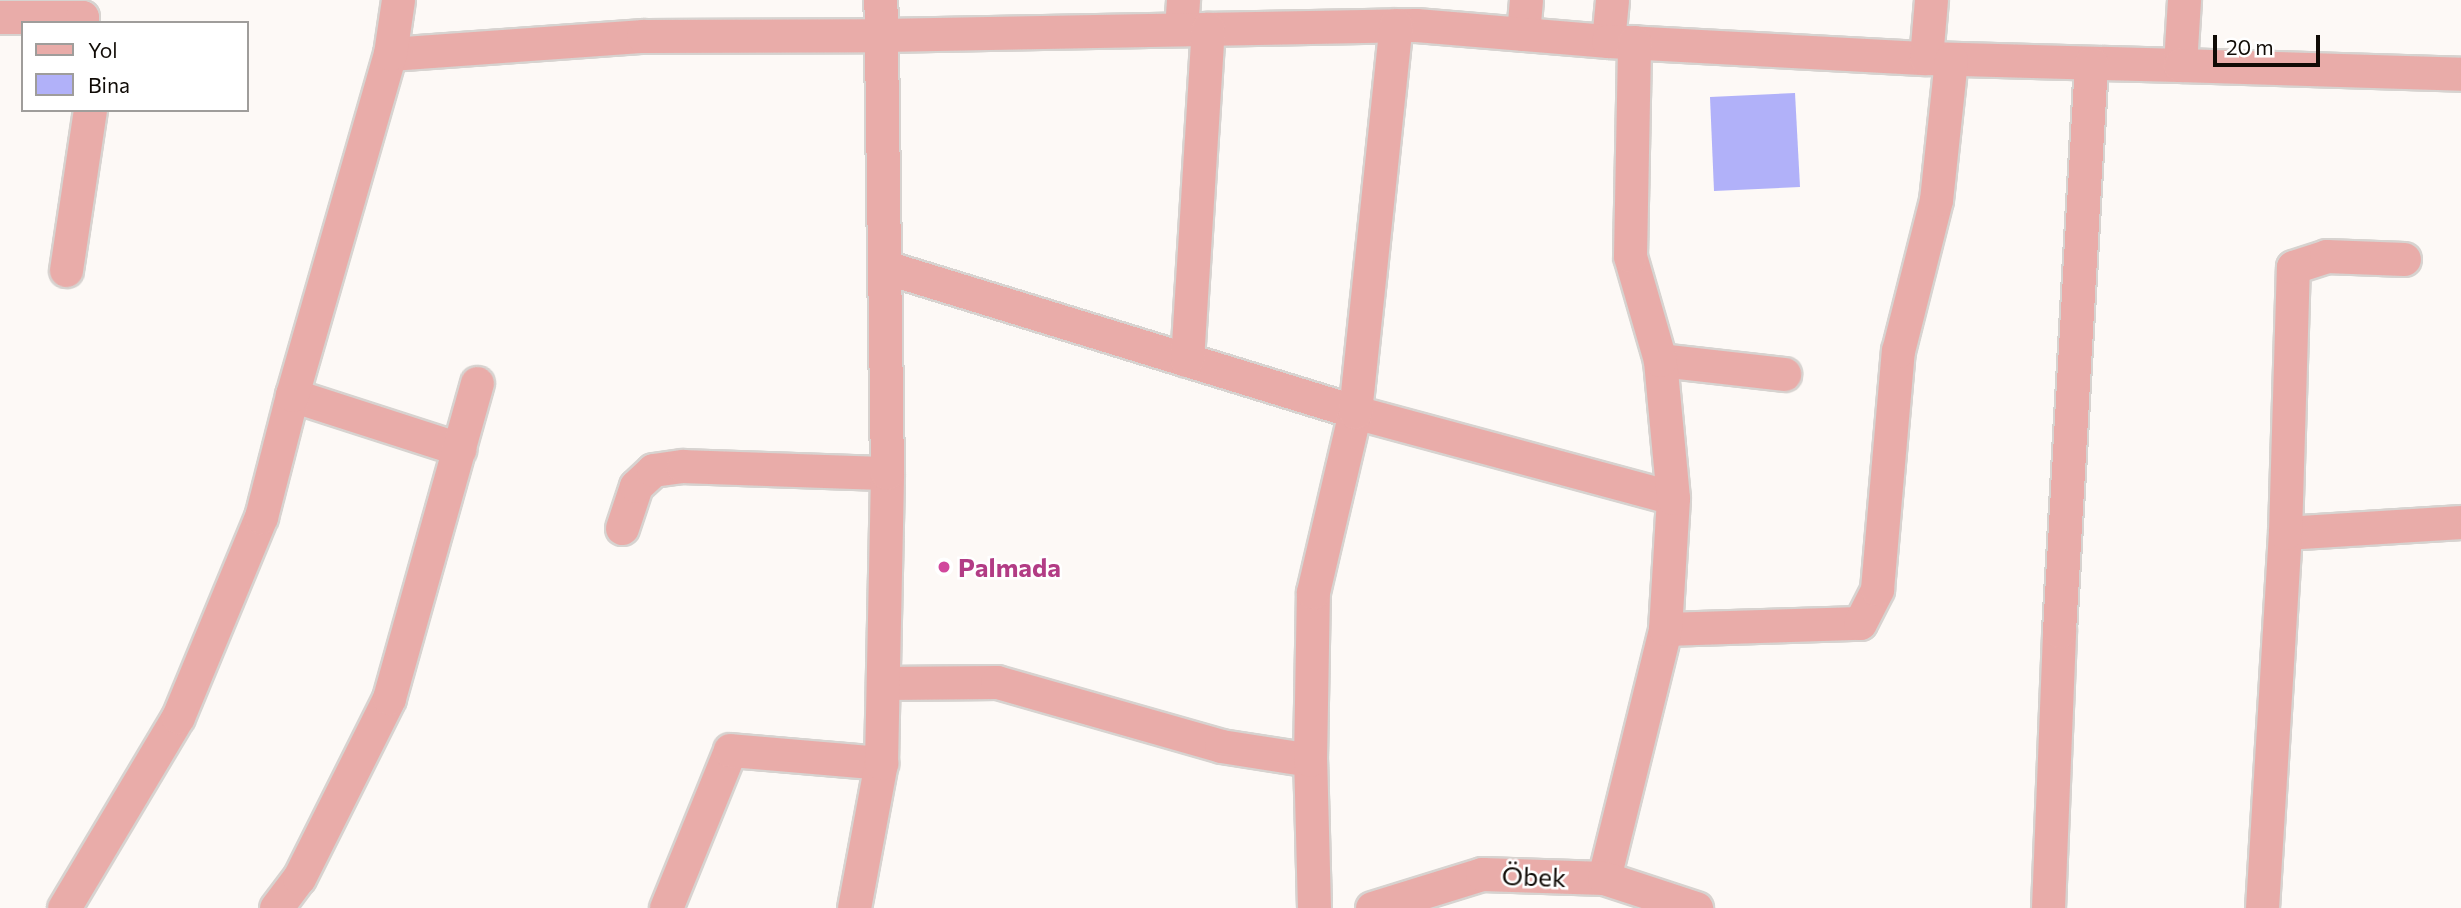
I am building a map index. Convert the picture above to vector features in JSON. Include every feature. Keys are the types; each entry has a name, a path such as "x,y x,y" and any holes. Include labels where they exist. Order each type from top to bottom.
{"street":[{"path":"64,908 178,717 261,517 292,395 390,54 398,0"},
{"path":"854,908 881,763 887,473 880,0"},
{"path":"1523,34 1526,0"},
{"path":"1604,878 1665,629 1674,498 1660,360 1630,256 1621,41 1612,0"},
{"path":"1665,629 1860,623 1877,589 1898,351 1936,200 1939,59 1931,0"},
{"path":"2180,65 2184,0"},
{"path":"0,17 82,17 82,21"},
{"path":"390,54 643,36 882,35 1191,20 1410,17 1523,34 1939,59 2461,75"},
{"path":"1314,908 1310,760 1313,592 1355,412 1410,17"},
{"path":"1187,360 1191,20"},
{"path":"2048,908 2059,631 2091,63"},
{"path":"66,270 90,112"},
{"path":"2262,908 2285,533 2293,267 2326,256 2404,258"},
{"path":"885,267 1355,412 1674,498"},
{"path":"1660,360 1784,374"},
{"path":"276,908 299,878 389,698 477,383"},
{"path":"292,395 459,449"},
{"path":"622,528 636,486 653,470 683,466 887,473"},
{"path":"2285,533 2461,522"},
{"path":"883,682 997,682 1221,746 1310,760"},
{"path":"666,908 730,750 881,763"},
{"name":"Öbek","path":"1373,908 1482,874 1604,878 1696,908"}],"building":[{"path":"1795,93 1800,187 1714,191 1710,97"}],"place":[{"name":"Palmada","path":"944,567"}]}
